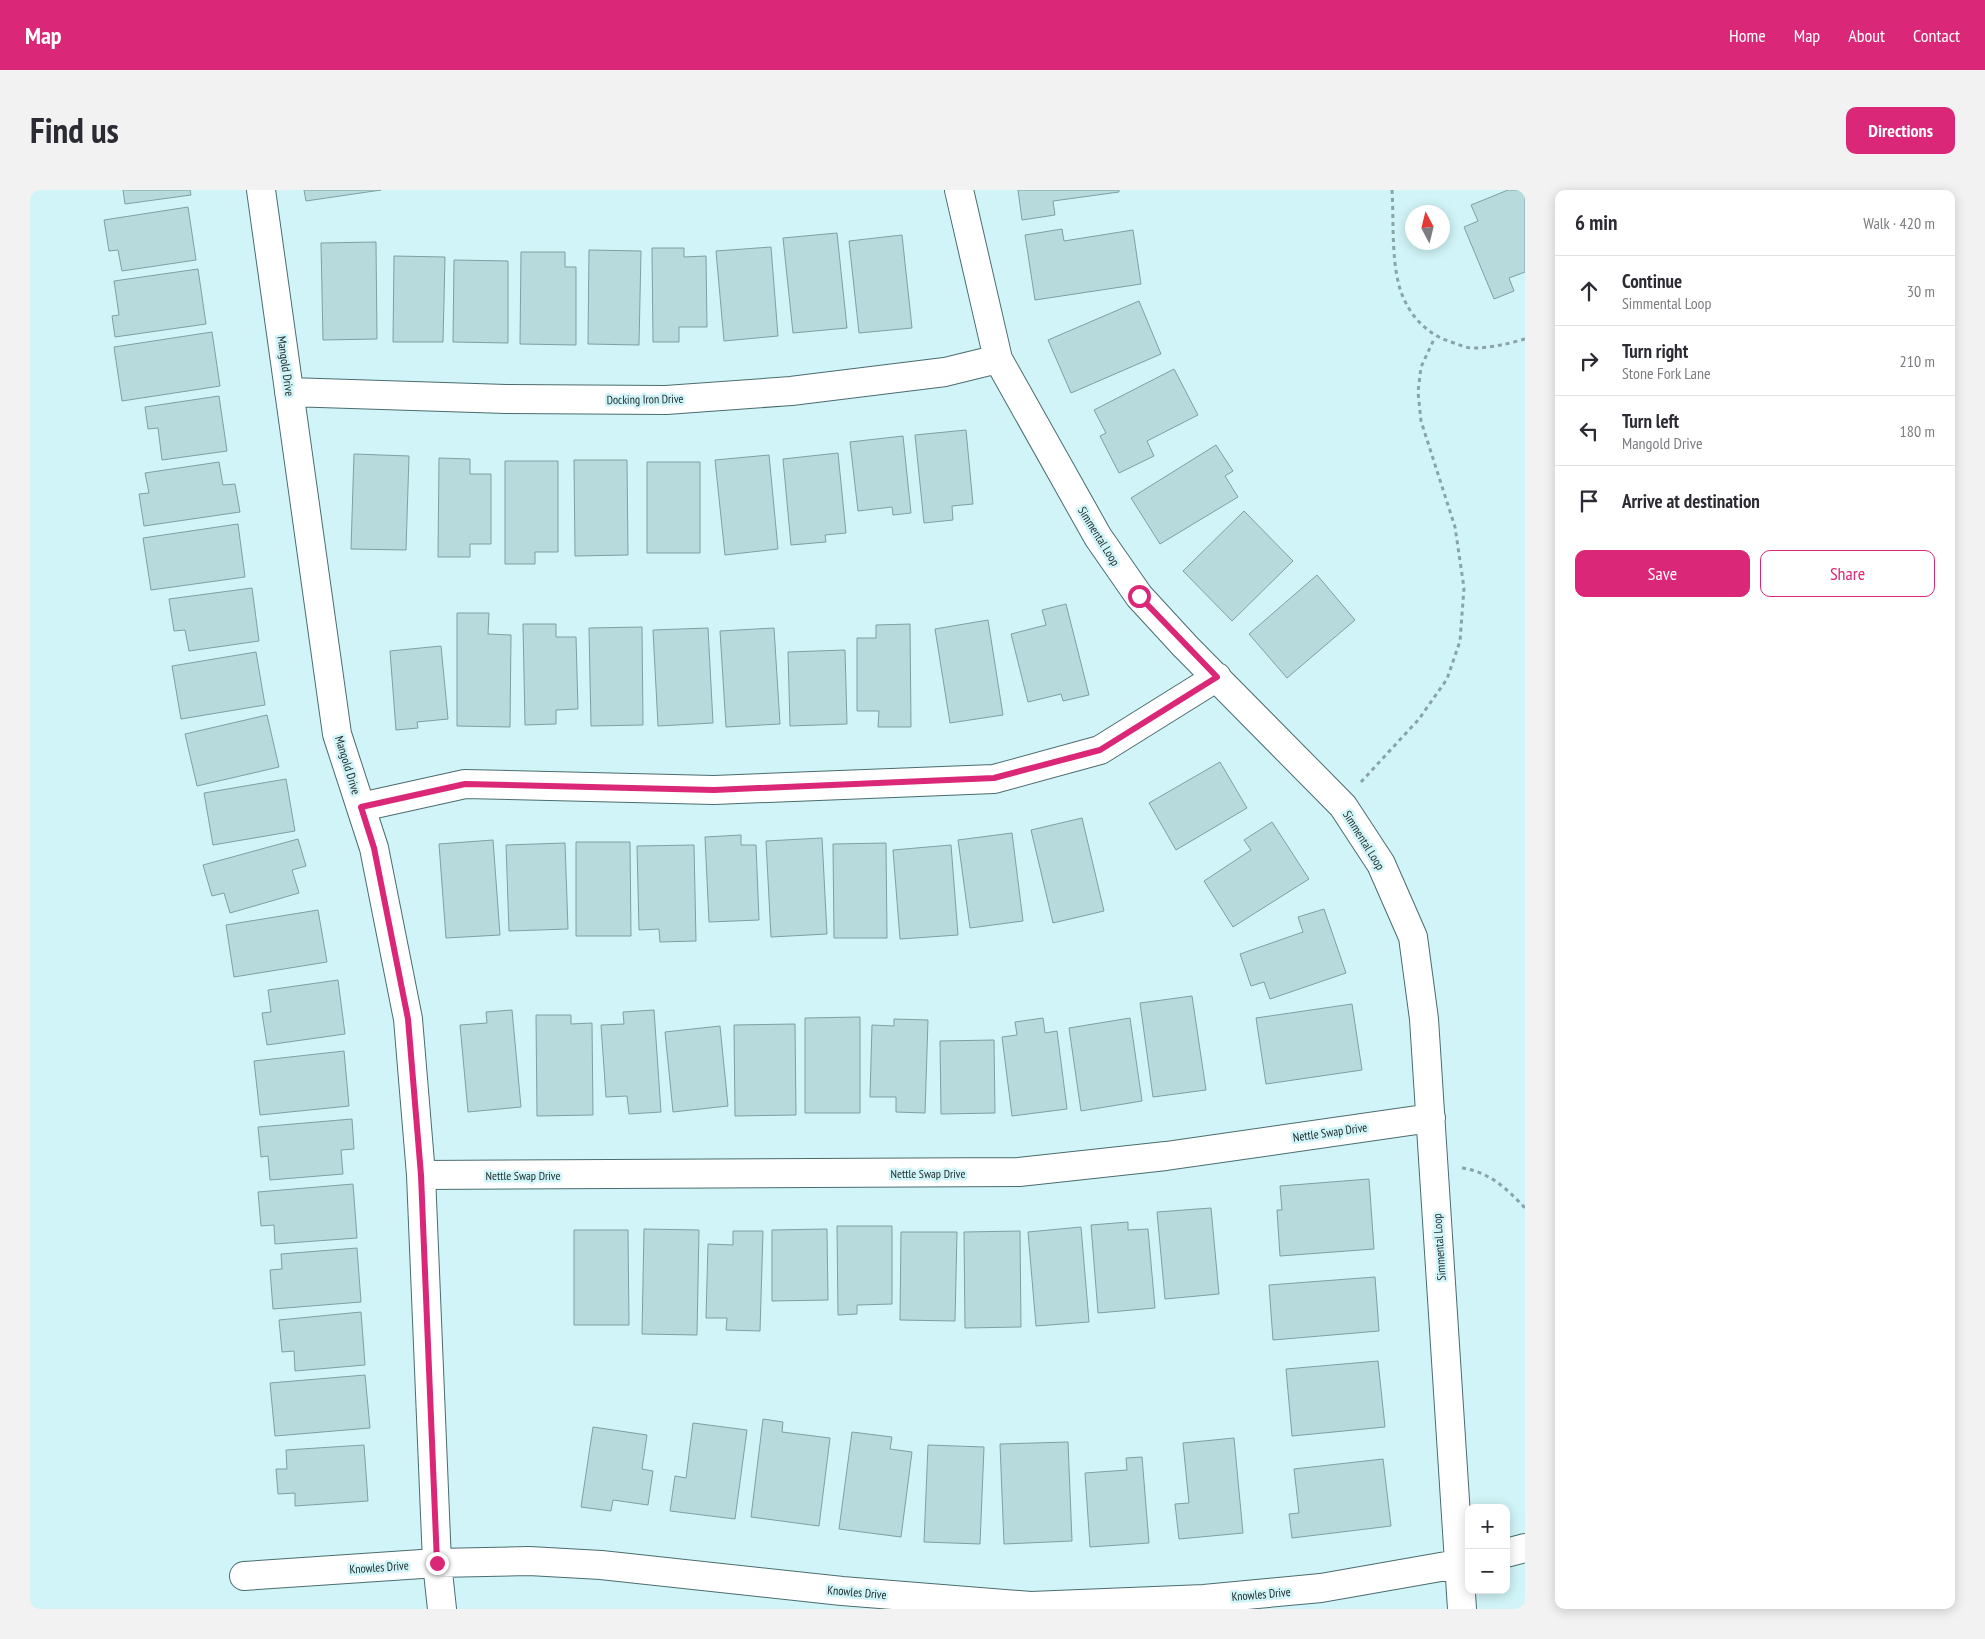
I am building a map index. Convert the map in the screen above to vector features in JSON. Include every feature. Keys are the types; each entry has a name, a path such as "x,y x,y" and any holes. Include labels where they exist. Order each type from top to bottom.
{"street":[{"name":"Mangold Drive","path":"261,190 337,734 374,848 408,1019 421,1175 437,1563 442,1609"},
{"name":"Simmental Loop","path":"959,190 998,358 1098,537 1139,596 1343,806 1381,864 1413,937 1424,1019 1464,1563 1462,1609"},
{"name":"Docking Iron Drive","path":"290,392 506,399 666,400 800,390 945,372 998,358"},
{"path":"361,807 465,784 714,790 994,778 1100,750 1217,677"},
{"name":"Nettle Swap Drive","path":"421,1175 1019,1172 1166,1156 1431,1118"},
{"path":"1510,1552 1525,1548"},
{"name":"Knowles Drive","path":"244,1576 437,1563 528,1561 601,1565 842,1591 1032,1606 1204,1599 1312,1589 1464,1563"}],"path":[{"path":"1392,190 1395,256 1400,288 1409,309 1427,331 1435,337 1470,348 1498,346 1525,339"},
{"path":"1362,782 1419,719 1447,679 1460,640 1464,588 1456,527 1421,421 1418,392 1421,367 1435,337"},
{"path":"1462,1168 1491,1176 1525,1208"}],"building":[{"path":"123,190 190,190 191,195 125,204"},
{"path":"304,190 381,190 306,201"},
{"path":"1018,190 1119,190 1119,192 1053,201 1055,215 1022,220"},
{"path":"1508,190 1523,190 1525,196 1525,272 1509,278 1514,291 1494,299 1464,227 1478,221 1471,205"},
{"path":"188,207 196,260 122,271 118,250 109,251 104,220"},
{"path":"1062,229 1064,241 1133,230 1141,284 1035,300 1025,235"},
{"path":"837,233 847,328 793,333 783,238"},
{"path":"902,235 912,328 859,333 849,241"},
{"path":"376,242 377,339 323,340 321,243"},
{"path":"771,247 778,336 724,341 716,251"},
{"path":"652,248 684,248 684,257 706,256 707,327 679,327 679,342 653,342"},
{"path":"589,250 641,251 639,345 588,344"},
{"path":"521,252 565,252 565,267 576,267 576,345 520,344"},
{"path":"394,256 445,257 443,342 393,342"},
{"path":"454,260 508,261 508,343 453,342"},
{"path":"198,269 206,324 115,337 112,316 119,315 114,281"},
{"path":"1139,301 1161,354 1071,393 1048,340"},
{"path":"212,332 220,386 122,401 114,347"},
{"path":"1174,369 1198,415 1147,441 1154,456 1119,473 1100,436 1106,433 1094,410"},
{"path":"219,396 227,451 162,460 158,428 148,429 145,407"},
{"path":"966,430 973,504 952,506 953,520 924,523 915,435"},
{"path":"903,436 911,513 893,515 892,507 858,511 850,442"},
{"path":"1216,445 1233,471 1225,476 1238,497 1160,544 1131,498"},
{"path":"838,453 846,533 825,535 826,542 791,545 783,459"},
{"path":"354,454 409,456 406,550 351,549"},
{"path":"769,455 778,549 725,555 715,460"},
{"path":"439,458 470,459 470,474 491,474 491,544 470,544 470,557 438,557"},
{"path":"574,460 627,460 628,555 575,556"},
{"path":"505,461 558,461 558,552 535,552 535,564 505,564"},
{"path":"219,462 223,485 235,484 240,512 144,526 139,494 149,493 145,473"},
{"path":"647,462 700,462 700,553 647,553"},
{"path":"1244,511 1293,561 1232,621 1183,571"},
{"path":"238,524 245,577 151,590 143,538"},
{"path":"1317,575 1355,620 1287,678 1249,634"},
{"path":"252,588 259,641 189,651 185,630 174,631 169,599"},
{"path":"1066,604 1089,695 1063,701 1061,694 1028,702 1011,634 1046,625 1042,610"},
{"path":"457,613 489,613 488,634 511,635 510,727 457,726"},
{"path":"988,620 1003,715 950,723 935,629"},
{"path":"523,624 556,624 556,637 576,637 578,709 556,710 556,724 525,725"},
{"path":"910,624 911,727 878,727 879,711 857,711 857,638 876,638 876,625"},
{"path":"642,627 643,725 591,726 589,628"},
{"path":"708,628 713,723 658,726 653,630"},
{"path":"774,628 780,724 726,727 720,631"},
{"path":"441,646 448,719 417,722 418,728 396,730 390,651"},
{"path":"845,650 847,724 790,726 788,652"},
{"path":"256,652 265,705 181,719 172,666"},
{"path":"267,715 279,767 197,786 185,734"},
{"path":"1220,762 1247,808 1176,850 1149,803"},
{"path":"286,779 295,831 213,845 204,793"},
{"path":"1082,818 1104,911 1053,923 1031,830"},
{"path":"1272,822 1309,879 1233,927 1204,881 1251,850 1244,840"},
{"path":"1012,833 1023,921 970,928 958,840"},
{"path":"741,835 741,845 756,845 759,920 709,922 705,837"},
{"path":"822,838 827,934 771,937 766,841"},
{"path":"298,839 306,866 292,870 299,893 230,913 224,893 212,896 203,865"},
{"path":"493,840 500,935 446,938 439,844"},
{"path":"576,842 630,842 631,936 576,936"},
{"path":"565,843 568,929 509,931 506,845"},
{"path":"886,843 887,938 834,938 833,844"},
{"path":"694,845 696,941 660,942 659,929 639,930 637,846"},
{"path":"951,845 958,935 900,939 893,850"},
{"path":"1324,909 1346,973 1270,999 1264,982 1251,986 1240,954 1303,932 1298,917"},
{"path":"318,910 327,962 234,977 226,925"},
{"path":"338,980 345,1034 267,1045 262,1013 271,1012 268,990"},
{"path":"1192,996 1206,1090 1153,1097 1140,1003"},
{"path":"1352,1004 1362,1070 1266,1084 1256,1018"},
{"path":"512,1010 521,1107 468,1112 460,1025 487,1023 486,1012"},
{"path":"654,1010 661,1112 629,1114 627,1096 606,1097 601,1025 624,1024 623,1012"},
{"path":"536,1015 571,1015 571,1024 592,1023 593,1115 537,1116"},
{"path":"860,1017 860,1113 805,1113 805,1018"},
{"path":"1043,1018 1045,1033 1057,1031 1067,1109 1012,1116 1002,1037 1017,1035 1015,1022"},
{"path":"1130,1018 1142,1101 1081,1111 1069,1028"},
{"path":"894,1019 928,1020 925,1113 896,1112 896,1097 870,1097 872,1025 894,1026"},
{"path":"795,1024 796,1115 735,1116 734,1025"},
{"path":"720,1026 728,1106 673,1112 665,1032"},
{"path":"994,1040 995,1113 941,1114 940,1041"},
{"path":"344,1051 349,1106 260,1115 254,1061"},
{"path":"352,1119 354,1149 341,1150 343,1174 270,1180 268,1156 261,1157 258,1127"},
{"path":"1369,1179 1374,1249 1280,1256 1277,1210 1282,1210 1280,1186"},
{"path":"353,1184 357,1238 275,1244 274,1225 261,1226 258,1192"},
{"path":"1211,1208 1219,1294 1165,1299 1157,1212"},
{"path":"1128,1222 1128,1230 1148,1229 1155,1308 1098,1313 1091,1225"},
{"path":"837,1226 892,1226 892,1304 857,1305 857,1314 838,1315"},
{"path":"1081,1227 1089,1322 1036,1326 1028,1232"},
{"path":"644,1229 699,1230 697,1335 642,1334"},
{"path":"827,1229 828,1300 772,1301 772,1230"},
{"path":"574,1230 628,1230 629,1325 574,1325"},
{"path":"733,1231 763,1231 760,1331 726,1330 727,1318 706,1318 708,1244 733,1245"},
{"path":"1020,1231 1021,1327 965,1328 964,1232"},
{"path":"901,1232 957,1232 955,1321 900,1320"},
{"path":"357,1248 361,1302 273,1309 270,1270 282,1269 281,1254"},
{"path":"1375,1277 1379,1331 1273,1340 1269,1285"},
{"path":"361,1312 365,1365 295,1371 294,1351 282,1352 279,1320"},
{"path":"1378,1361 1385,1427 1292,1436 1286,1369"},
{"path":"365,1375 370,1428 275,1436 270,1383"},
{"path":"763,1419 783,1422 782,1432 830,1438 819,1526 751,1517"},
{"path":"693,1423 747,1430 735,1519 670,1511 675,1476 686,1478"},
{"path":"593,1427 647,1435 642,1469 653,1471 648,1505 613,1500 611,1511 581,1507"},
{"path":"852,1432 892,1437 890,1449 912,1452 901,1537 839,1529"},
{"path":"1234,1438 1243,1533 1179,1539 1175,1504 1189,1503 1183,1443"},
{"path":"1068,1442 1072,1541 1004,1544 1000,1444"},
{"path":"364,1445 368,1501 295,1506 295,1493 278,1494 276,1469 287,1469 286,1450"},
{"path":"928,1445 984,1447 980,1544 924,1542"},
{"path":"1142,1457 1149,1543 1090,1547 1085,1473 1127,1470 1126,1458"},
{"path":"1383,1459 1391,1526 1292,1538 1289,1514 1299,1513 1294,1469"}],"route":[{"path":"437,1563 421,1175 408,1019 374,848 361,807 465,784 714,790 994,778 1100,750 1217,677 1185,646 1139,596"}]}
